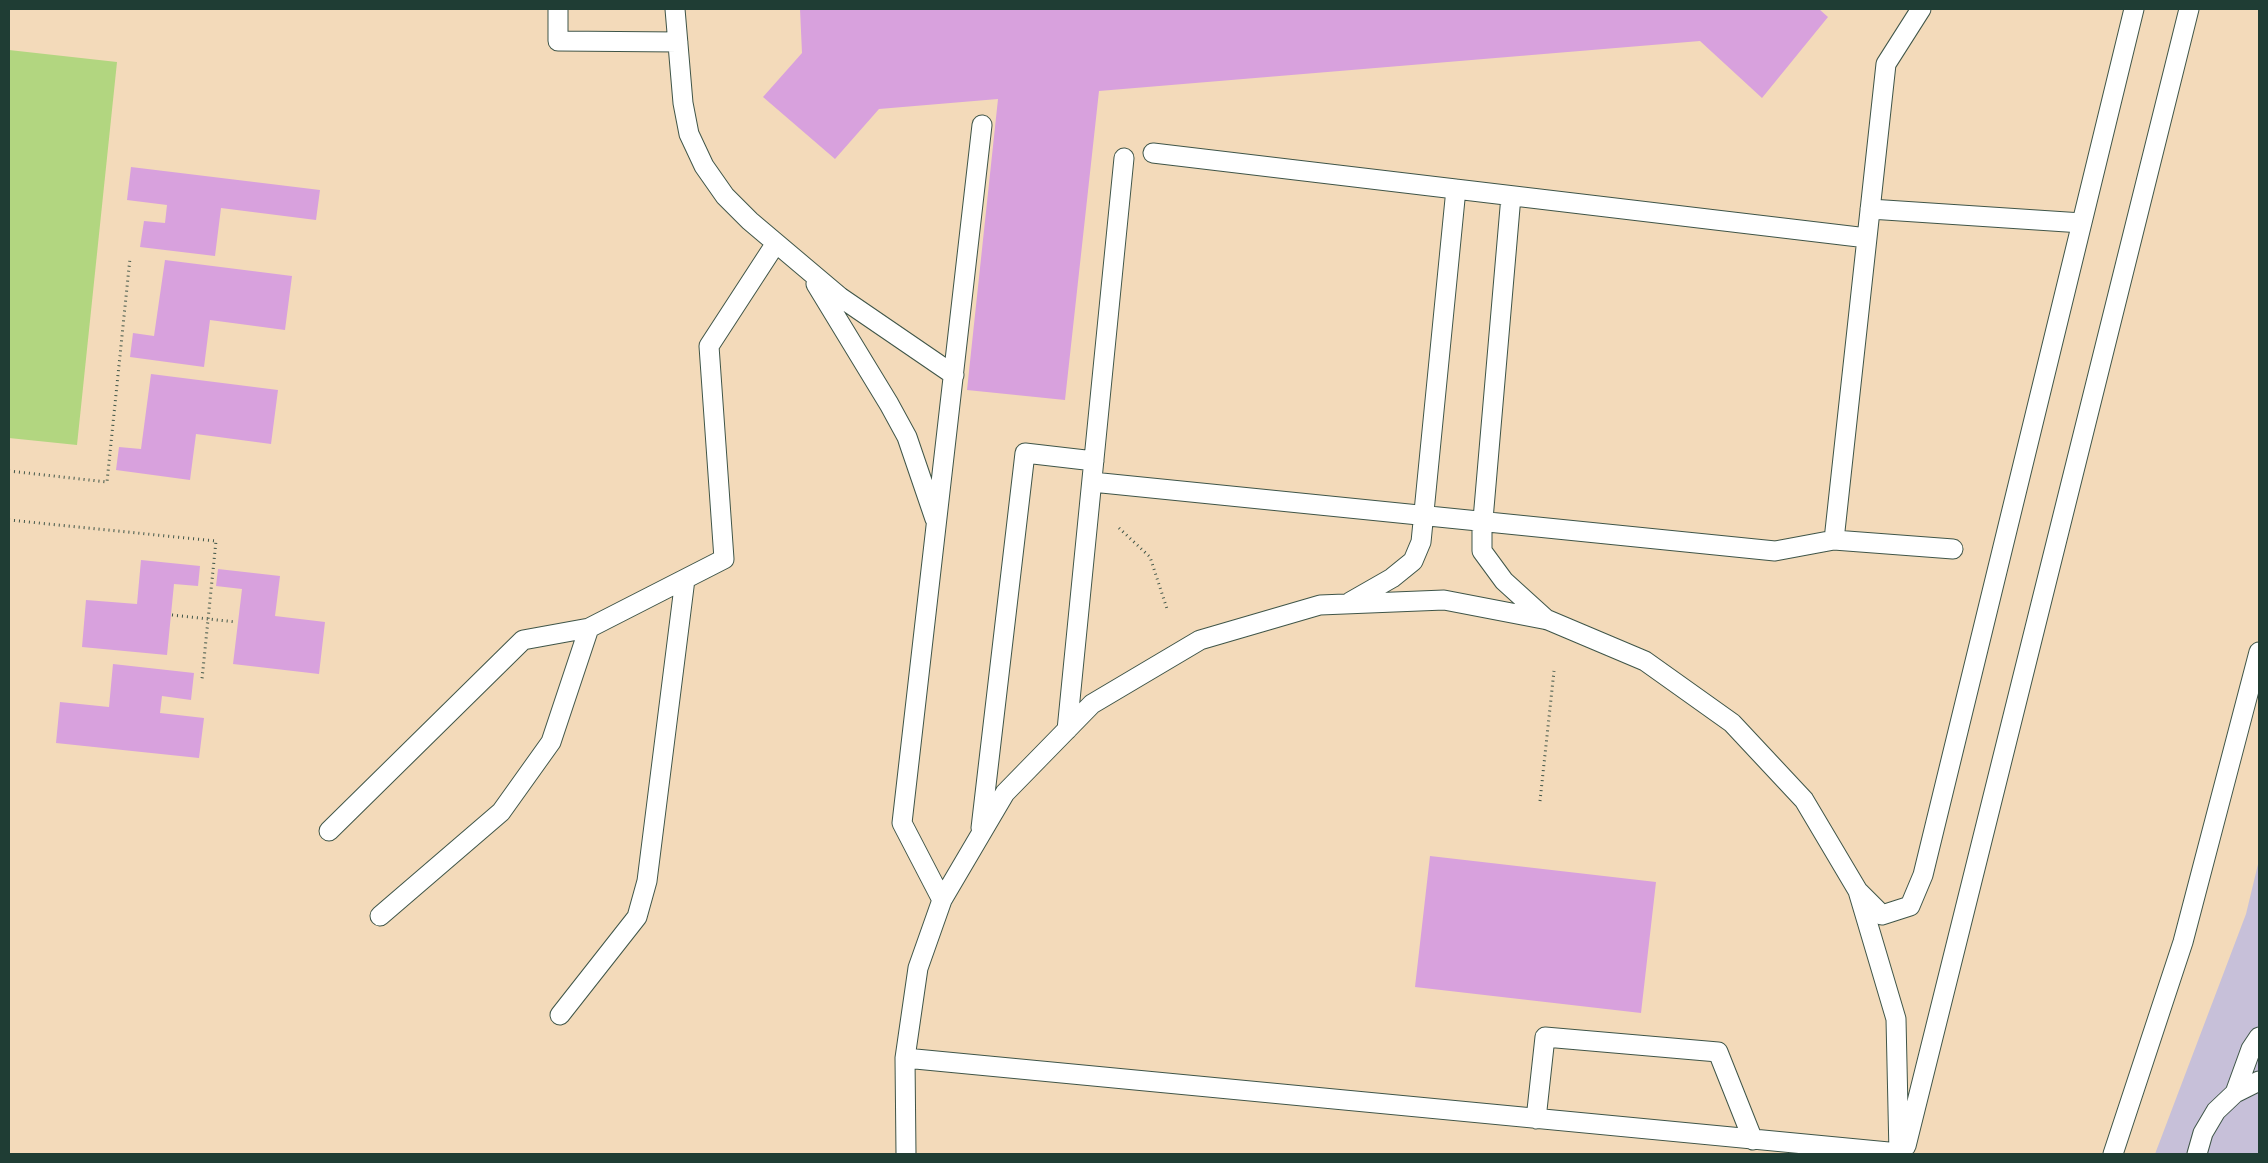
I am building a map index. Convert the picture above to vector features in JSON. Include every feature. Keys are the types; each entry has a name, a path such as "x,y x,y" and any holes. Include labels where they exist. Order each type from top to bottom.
{"lane":[{"path":"558,9 558,41 678,42"},
{"path":"675,9 683,104 689,134 704,166 725,196 776,243 840,297 954,375"},
{"path":"1834,540 1886,64 1921,9"},
{"path":"1858,891 1882,914 1910,906 1923,875 2134,9"},
{"path":"1901,1154 2189,9"},
{"path":"942,900 902,823 982,125"},
{"path":"1153,153 1867,238"},
{"path":"1067,730 1124,158"},
{"path":"1348,604 1392,578 1413,561 1421,542 1456,188"},
{"path":"1511,196 1482,551 1504,581 1548,620"},
{"path":"1870,209 2082,223"},
{"path":"329,831 523,640 589,628 724,559 709,346 776,243"},
{"path":"806,268 907,437 937,524"},
{"path":"980,834 1025,454 1094,461"},
{"path":"1092,482 1775,551 1834,540 1953,548"},
{"path":"560,1015 637,917 647,880 686,579"},
{"path":"906,1154 905,1058 918,968 942,900 1005,793 1092,704 1200,640 1320,605 1444,600 1548,620 1646,662 1732,723 1804,800 1858,891 1896,1019 1901,1154"},
{"path":"380,916 502,812 551,742 589,628"},
{"path":"2113,1154 2184,942 2259,652"},
{"path":"1536,1119 1545,1037 1718,1052 1753,1140"},
{"path":"2235,1093 2251,1049 2259,1037"},
{"path":"905,1058 1901,1154"},
{"path":"2197,1154 2203,1133 2216,1111 2235,1093 2259,1081"}],"path":[{"path":"9,471 107,482 130,258"},
{"path":"9,520 216,541 202,679"},
{"path":"1114,524 1150,557 1167,609"},
{"path":"172,615 236,622"},
{"path":"1540,801 1554,671"}],"shaded area":[{"path":"2259,860 2259,1154 2155,1154 2246,914"}],"green space":[{"path":"9,50 117,62 77,445 9,438"}],"building":[{"path":"800,9 1819,9 1828,17 1762,98 1700,41 1099,91 1065,400 967,390 998,99 879,109 835,159 763,97 802,53"},
{"path":"131,167 320,190 316,220 221,208 215,256 140,247 144,221 165,223 167,205 127,200"},
{"path":"165,260 292,276 285,330 210,320 204,367 130,357 133,333 154,336"},
{"path":"151,374 278,390 271,444 196,434 190,480 116,470 119,447 141,449"},
{"path":"141,560 200,566 198,586 174,584 167,655 82,647 86,600 137,604"},
{"path":"218,569 280,576 275,616 325,622 319,674 233,664 242,589 216,586"},
{"path":"113,664 194,673 191,700 162,696 160,713 204,718 199,758 56,743 60,702 109,707"},
{"path":"1430,856 1656,882 1641,1013 1415,987"}]}
